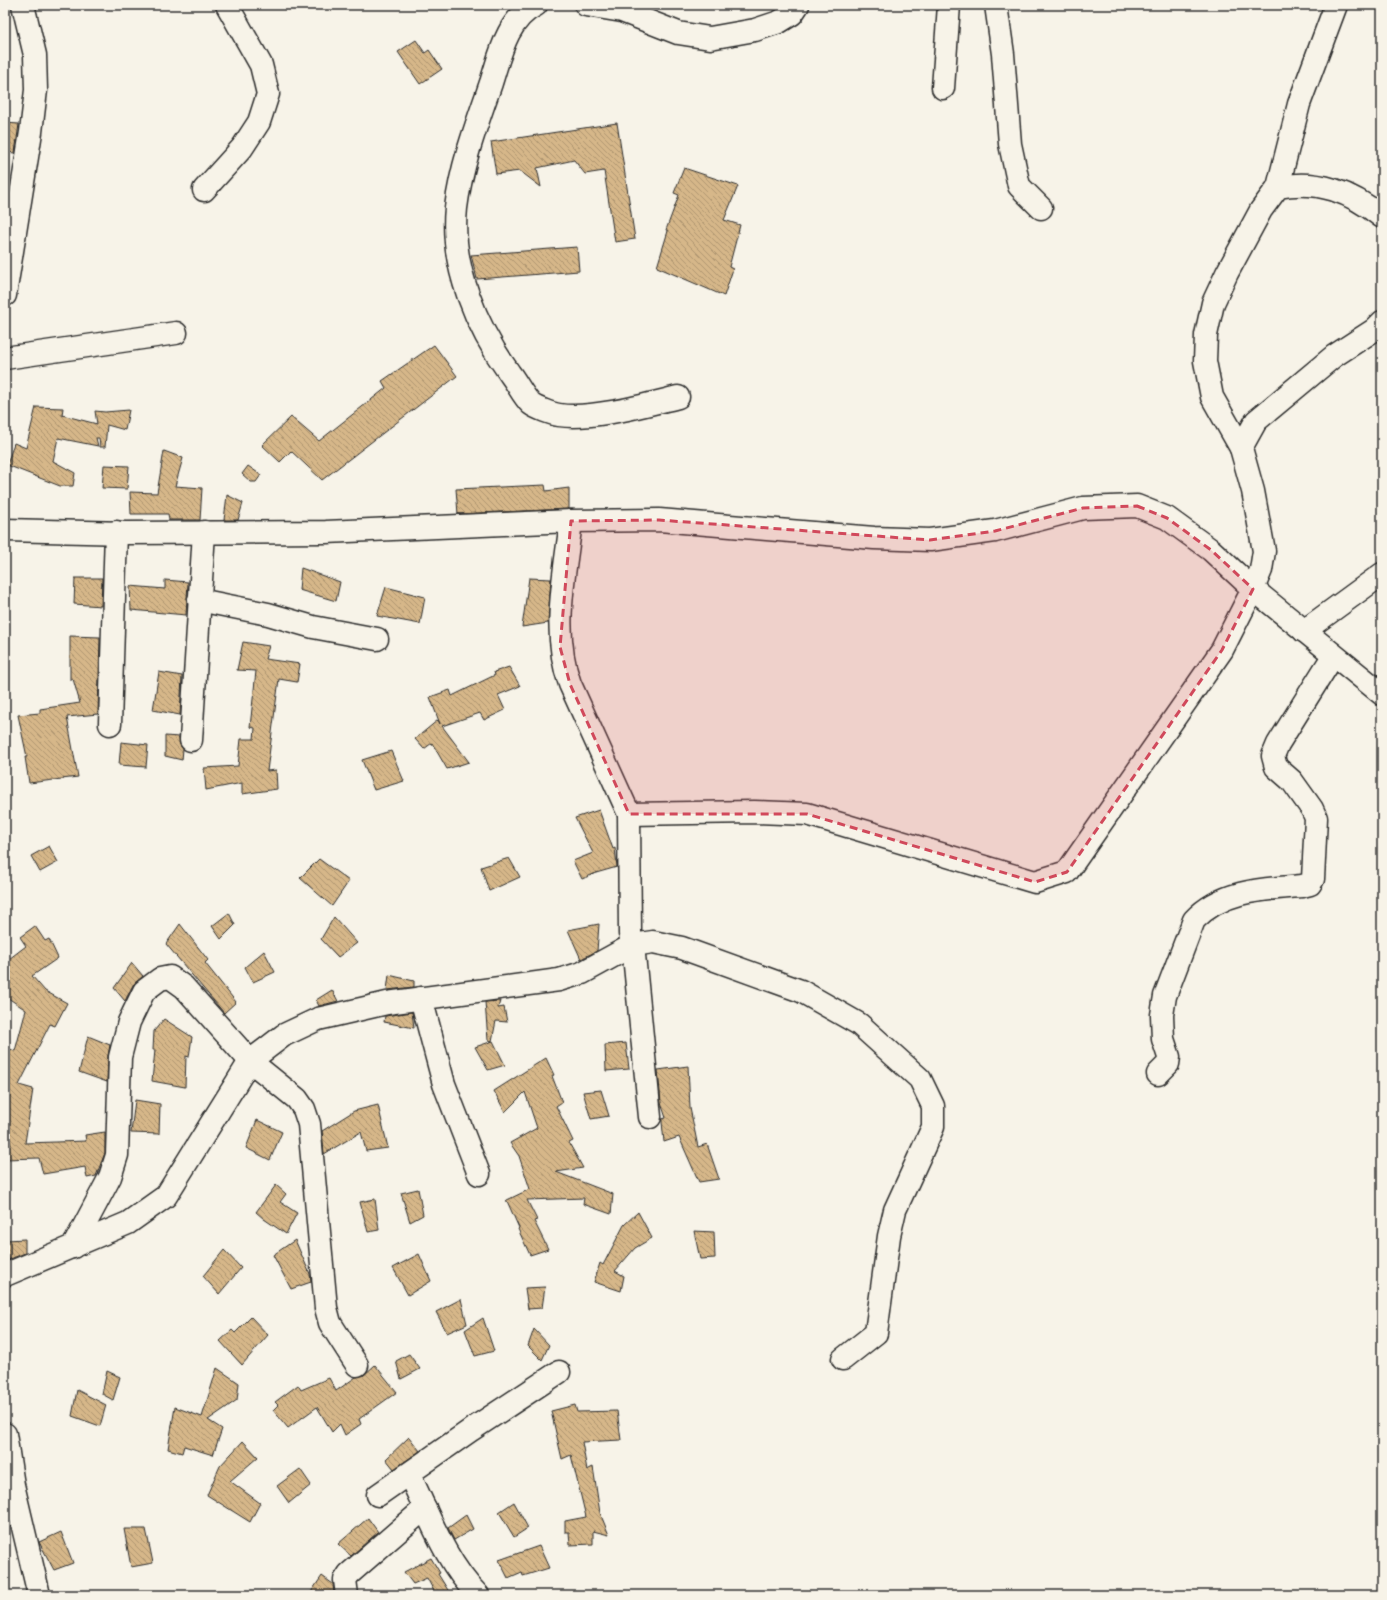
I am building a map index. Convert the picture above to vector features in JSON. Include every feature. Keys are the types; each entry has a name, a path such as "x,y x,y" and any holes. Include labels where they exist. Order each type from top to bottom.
{"street":[{"path":"5,295 31,132 36,90 34,55 23,5"},
{"path":"204,190 242,148 259,122 268,94 261,65 227,5"},
{"path":"536,5 524,11 506,37 481,113 460,185 456,209 456,237 464,280 494,352 532,404 558,415 593,414 641,407 678,397"},
{"path":"586,5 622,12 678,33 710,38 755,30 779,22 792,14 798,5"},
{"path":"943,88 949,5"},
{"path":"996,5 1003,54 1010,144 1019,186 1041,208"},
{"path":"629,814 754,812 807,814 1035,882 1067,872 1222,650 1261,570 1264,551 1253,491 1241,448 1212,397 1204,361 1206,335 1213,303 1227,273 1261,210 1278,187 1299,104 1336,5"},
{"path":"1278,187 1292,184 1341,191 1364,203 1382,217"},
{"path":"1241,448 1256,421 1334,356 1374,330 1382,322"},
{"path":"5,358 176,333"},
{"path":"5,530 116,532 326,532 571,521 659,520 874,538 930,540 995,531 1083,508 1137,506 1167,518 1211,550 1253,589 1333,656 1378,686"},
{"path":"571,521 562,604 560,647 564,668 629,814 630,934 633,945 650,1117"},
{"path":"110,724 116,532"},
{"path":"191,740 204,532"},
{"path":"1304,631 1382,574"},
{"path":"199,600 268,614 313,627 377,639"},
{"path":"1158,1074 1168,1064 1169,1057 1163,1039 1162,1015 1165,996 1194,920 1200,913 1235,894 1246,891 1302,886 1310,884 1313,879 1316,818 1312,809 1292,781 1276,767 1273,756 1278,744 1333,656"},
{"path":"5,1275 128,1223 166,1196 250,1061 284,1035 318,1019 387,1003 559,980 582,973 633,945 654,942 682,948 801,991 859,1024 920,1079 933,1106 933,1127 896,1210 889,1236 878,1328 873,1336 843,1359"},
{"path":"73,1247 110,1177 116,1155 120,1057 129,1022 144,991 160,979 170,977 184,987 250,1061 297,1099 304,1108 309,1124 326,1308 330,1322 357,1365"},
{"path":"422,998 444,1084 480,1174"},
{"path":"378,1495 559,1372"},
{"path":"5,1434 13,1484 39,1595"},
{"path":"409,1474 446,1551 469,1592"},
{"path":"346,1595 345,1580 349,1574 425,1508"}],"highlighted area":[{"path":"1137,506 1167,518 1211,550 1253,589 1222,650 1067,872 1035,882 807,814 629,814 570,684 560,647 571,521 659,520 930,540 995,531 1083,508"}],"building":[{"path":"416,40 425,53 429,50 442,69 420,84 398,52"},
{"path":"5,123 19,124 15,153 5,152"},
{"path":"617,123 635,239 615,242 604,171 585,174 574,160 537,168 541,187 520,171 496,174 491,142"},
{"path":"684,168 738,186 724,220 740,225 729,267 733,269 724,296 657,267 668,231 666,230 679,195 674,193"},
{"path":"577,247 579,271 477,279 471,255"},
{"path":"434,345 457,376 322,480 291,451 280,462 262,445 291,417 319,441 386,388 382,381"},
{"path":"36,407 63,408 62,415 97,424 95,411 105,412 129,410 125,430 107,425 105,447 100,447 99,438 96,438 98,446 58,438 53,461 75,473 73,486 60,486 7,465 14,443 26,448"},
{"path":"164,451 183,458 175,486 202,488 200,520 169,520 168,514 131,514 130,492 157,493"},
{"path":"104,465 129,466 127,489 102,488"},
{"path":"248,466 261,475 256,482 251,482 242,474"},
{"path":"545,485 546,491 569,488 569,509 458,514 456,489"},
{"path":"227,495 243,503 238,520 224,520"},
{"path":"301,568 340,582 336,601 299,590"},
{"path":"75,578 102,578 101,606 74,604"},
{"path":"529,578 551,579 548,623 522,627"},
{"path":"165,580 188,582 186,615 131,610 130,586 165,589"},
{"path":"386,587 425,597 420,624 377,616"},
{"path":"70,636 100,637 98,714 67,717 78,777 29,783 25,757 27,757 18,715 40,713 40,709 80,703 73,679 70,679"},
{"path":"243,642 269,646 265,659 300,664 297,682 279,679 267,771 276,770 277,789 242,794 242,783 206,790 204,768 238,766 241,739 254,739 255,728 250,727 256,671 237,670"},
{"path":"509,667 520,686 498,695 505,710 484,720 480,713 442,726 469,762 447,769 432,743 424,749 415,739 438,720 440,724 430,697 450,690 452,696 495,675 494,672"},
{"path":"159,672 182,676 180,715 153,710"},
{"path":"165,736 179,737 180,745 183,749 182,760 165,756"},
{"path":"121,742 148,745 146,767 119,765"},
{"path":"391,751 404,781 374,790 362,760"},
{"path":"599,810 613,849 615,848 617,867 582,879 573,861 593,853 575,818"},
{"path":"49,846 58,862 40,872 31,856"},
{"path":"509,858 520,877 489,891 481,867"},
{"path":"319,859 349,881 332,906 300,878"},
{"path":"229,913 235,925 221,939 212,926"},
{"path":"334,917 357,943 338,957 321,939"},
{"path":"180,924 208,960 205,963 236,1002 224,1013 166,944"},
{"path":"599,924 597,951 581,959 568,930"},
{"path":"35,926 45,941 49,939 58,958 32,976 45,991 67,1003 55,1026 50,1024 19,1085 33,1089 25,1143 86,1141 85,1135 105,1132 105,1153 96,1176 87,1178 85,1167 43,1174 39,1158 5,1159 5,1146 11,1145 5,1125 5,1047 15,1051 26,1010 5,996 5,962 26,946 20,937"},
{"path":"264,951 275,972 253,982 245,967"},
{"path":"132,963 143,976 133,985 125,1001 114,988"},
{"path":"389,975 414,981 414,987 387,990"},
{"path":"332,990 338,1001 319,1006 316,1000"},
{"path":"500,1001 498,1008 504,1007 507,1022 496,1021 492,1041 488,1040 485,1002"},
{"path":"412,1012 414,1028 384,1022 385,1016"},
{"path":"164,1019 192,1037 189,1057 186,1056 185,1087 152,1081 155,1050 153,1050 154,1031"},
{"path":"88,1036 110,1045 107,1082 79,1072"},
{"path":"493,1041 505,1065 488,1070 475,1047"},
{"path":"626,1043 629,1069 606,1071 605,1045"},
{"path":"546,1058 554,1075 552,1076 562,1102 556,1106 573,1141 569,1143 583,1168 556,1172 613,1194 611,1214 583,1204 584,1198 527,1200 537,1220 534,1221 548,1249 530,1255 507,1201 505,1201 530,1189 519,1156 510,1143 537,1128 525,1092 505,1112 494,1091"},
{"path":"688,1066 690,1108 698,1147 707,1144 719,1179 699,1182 679,1137 664,1142 662,1119 666,1118 661,1103 658,1070"},
{"path":"601,1090 609,1116 591,1119 583,1092"},
{"path":"135,1100 160,1104 159,1134 131,1133"},
{"path":"378,1105 388,1148 366,1151 361,1132 324,1154 322,1131 354,1111"},
{"path":"257,1120 282,1132 270,1160 246,1148"},
{"path":"276,1185 286,1194 280,1202 297,1213 286,1234 256,1212"},
{"path":"418,1189 423,1215 410,1222 401,1193"},
{"path":"375,1199 379,1230 368,1232 360,1202"},
{"path":"638,1212 652,1238 635,1248 615,1271 624,1276 621,1291 594,1282 600,1263 603,1265 624,1225"},
{"path":"694,1231 714,1232 715,1258 700,1259"},
{"path":"25,1239 25,1253 8,1260 6,1240"},
{"path":"295,1240 310,1274 311,1282 291,1289 273,1255"},
{"path":"224,1250 241,1268 219,1294 203,1276"},
{"path":"419,1254 431,1281 408,1295 393,1268"},
{"path":"545,1287 542,1308 528,1309 525,1288"},
{"path":"461,1299 467,1324 447,1333 436,1312"},
{"path":"251,1317 268,1335 242,1365 220,1341 232,1330 235,1333"},
{"path":"483,1318 494,1351 475,1356 465,1330"},
{"path":"534,1329 549,1345 542,1360 528,1346"},
{"path":"409,1354 420,1369 401,1379 396,1361"},
{"path":"375,1365 397,1392 359,1419 361,1424 345,1435 340,1424 332,1432 317,1407 288,1428 273,1410 278,1405 275,1402 298,1385 301,1390 329,1378 336,1391 356,1377 364,1375"},
{"path":"217,1368 239,1383 237,1400 208,1420 222,1429 213,1455 184,1446 182,1453 168,1449 175,1407 202,1417"},
{"path":"107,1371 120,1377 113,1400 102,1394"},
{"path":"77,1390 106,1405 100,1426 72,1416"},
{"path":"575,1405 577,1412 617,1411 621,1440 582,1442 587,1470 593,1467 600,1513 609,1535 593,1531 593,1544 570,1545 569,1532 565,1532 565,1521 586,1517 571,1455 562,1459 551,1411"},
{"path":"409,1437 420,1451 394,1469 386,1459"},
{"path":"243,1441 258,1457 230,1481 260,1503 250,1522 207,1495 220,1466"},
{"path":"300,1469 311,1485 289,1503 277,1486"},
{"path":"514,1502 528,1528 514,1537 499,1512"},
{"path":"466,1515 473,1529 454,1540 448,1528"},
{"path":"368,1518 378,1532 351,1556 338,1544"},
{"path":"124,1529 146,1529 153,1563 131,1567"},
{"path":"61,1532 73,1563 54,1570 39,1542"},
{"path":"539,1546 549,1568 523,1576 522,1572 508,1578 499,1560"},
{"path":"431,1558 440,1573 438,1574 451,1595 436,1595 427,1578 413,1584 404,1572"},
{"path":"322,1576 333,1584 334,1595 309,1595"}]}
